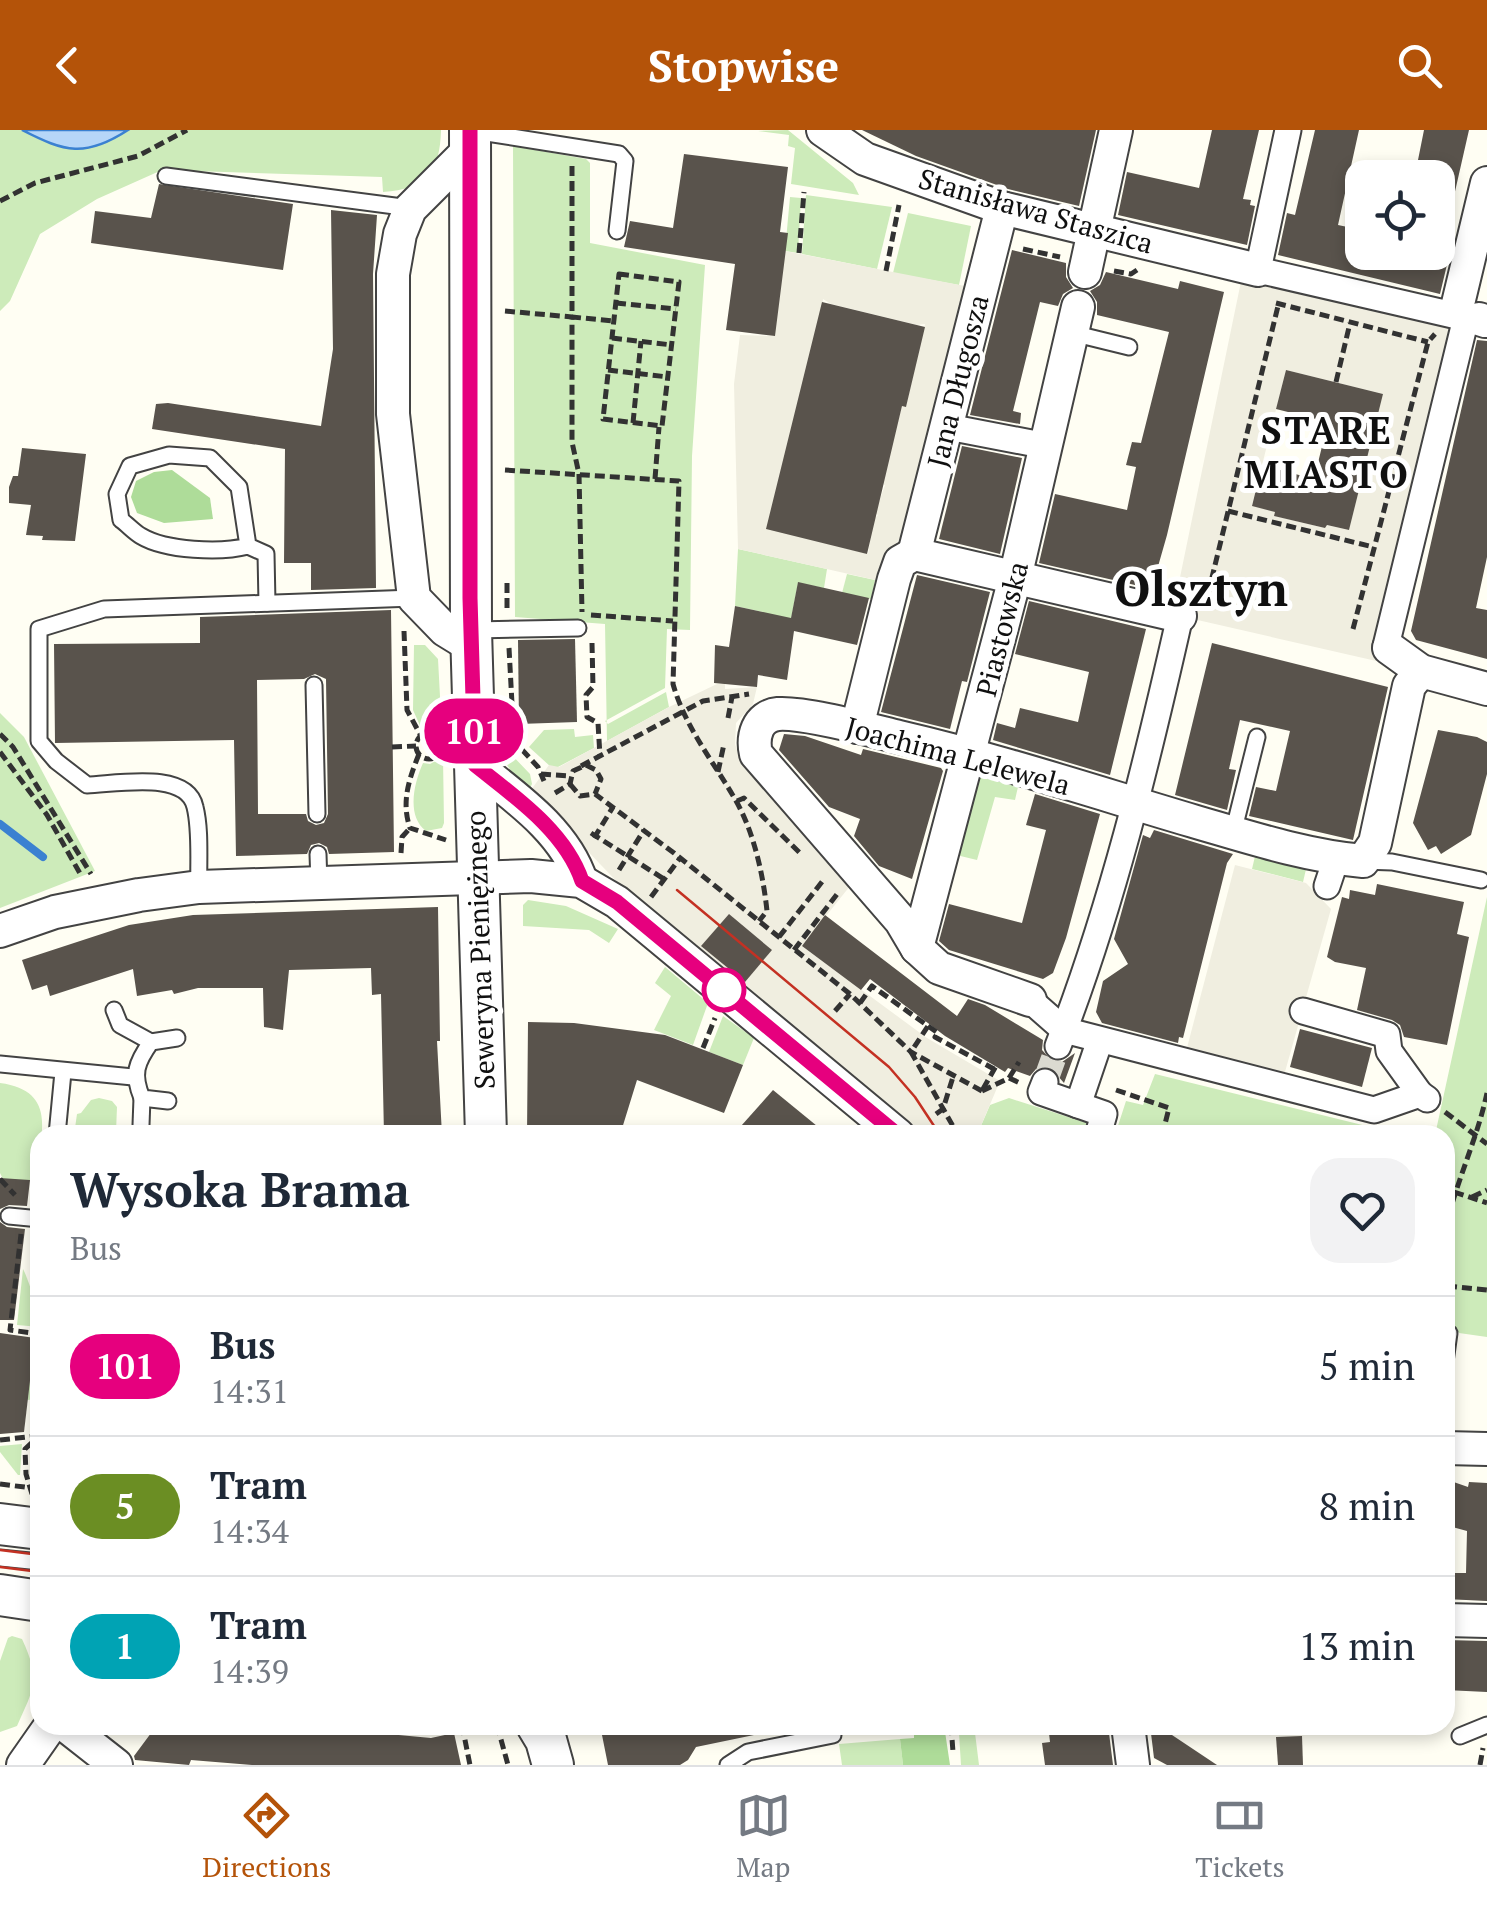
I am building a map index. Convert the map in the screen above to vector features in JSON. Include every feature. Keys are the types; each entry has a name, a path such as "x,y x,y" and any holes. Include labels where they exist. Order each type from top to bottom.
{"street":[{"name":"Stanisława Staszica","path":"823,130 865,159 1002,208 1258,270"},
{"path":"1086,267 1116,130"},
{"path":"1288,130 1258,270 1468,317"},
{"path":"470,140 410,208 400,234 393,274 393,414 408,608 444,630 471,638"},
{"name":"Seweryna Pieniężnego","path":"470,140 471,638 486,1125"},
{"path":"1487,183 1468,317 1386,646 1421,671 1487,689"},
{"name":"Jana Długosza","path":"857,727 897,569 948,427 972,316 1002,208"},
{"name":"Piastowska","path":"917,948 971,754 1048,446 1075,320"},
{"path":"948,427 1048,446"},
{"path":"897,569 1015,578 1180,616 1096,944 1061,1038"},
{"path":"1342,869 1375,843 1409,686 1421,671"},
{"name":"Joachima Lelewela","path":"917,948 901,921 756,754 753,743 756,729 763,721 780,714 857,727 971,754 1342,869"},
{"path":"475,765 526,806 553,834 574,857 582,881"},
{"path":"0,931 55,912 138,894 319,869 582,881 617,902 886,1125"},
{"path":"0,948 138,894"},
{"path":"917,948 938,968 1030,1000 1061,1038 1100,1040 1374,1110 1424,1097 1390,1052 1388,1035 1303,1011"},
{"path":"1078,1105 1100,1040"},
{"path":"1043,1087 1104,1114 1101,1125"},
{"path":"1455,1448 1487,1449"},
{"path":"1455,1620 1487,1621"},
{"path":"23,1765 44,1735"},
{"path":"78,1735 116,1765"},
{"path":"1129,1735 1133,1765"}],"lane":[{"path":"470,140 572,146 620,154 625,161 617,231"},
{"path":"166,176 410,208"},
{"path":"1075,320 1129,347"},
{"path":"248,546 239,487 210,458 169,455 130,466 117,494 122,520 143,538 227,552 248,546 266,554 267,603"},
{"path":"199,887 195,805 186,788 169,782 87,786 56,761 40,741 39,629 104,609 267,603 408,608"},
{"path":"471,638 584,625"},
{"path":"314,685 317,814"},
{"path":"1245,842 1257,736"},
{"path":"1342,869 1392,862 1480,880"},
{"path":"114,1010 120,1026 152,1042 177,1038"},
{"path":"141,1124 142,1098 133,1078 138,1060 152,1042"},
{"path":"0,1064 133,1078"},
{"path":"58,1125 64,1072"},
{"path":"142,1098 168,1101"},
{"path":"8,1216 30,1223"},
{"path":"0,1558 28,1566"},
{"path":"1460,1736 1487,1725"},
{"path":"728,1765 748,1752 828,1735"}],"path":[{"path":"0,201 35,183 138,156 187,130"},
{"path":"572,146 572,442 579,474 584,625 593,686 586,694 587,718 598,723 600,756"},
{"path":"799,253 804,192"},
{"path":"886,271 899,205"},
{"path":"1028,251 1130,274"},
{"path":"656,479 679,282 619,274 603,420 660,426"},
{"path":"616,303 676,309"},
{"path":"1208,594 1278,306"},
{"path":"505,311 614,321"},
{"path":"1354,629 1428,342 1468,317"},
{"path":"1336,382 1350,323"},
{"path":"612,338 672,345"},
{"path":"633,423 641,341"},
{"path":"608,370 668,376"},
{"path":"505,470 679,480 672,684 680,711 737,801 751,835 767,911 759,921"},
{"path":"1228,511 1373,547"},
{"path":"408,608 407,710 421,736"},
{"path":"592,616 672,621"},
{"path":"556,792 581,766 680,711 703,701 752,694"},
{"path":"410,828 406,816 408,781 419,754 416,746 421,736 432,733 439,738 438,754 431,758 419,754"},
{"path":"0,734 30,773 98,885"},
{"path":"392,747 416,746"},
{"path":"0,752 46,814 88,888"},
{"path":"581,766 592,767 599,774 600,785 595,794"},
{"path":"541,774 570,780 580,796 595,794 850,994 911,1052 982,1091"},
{"path":"590,844 613,807"},
{"path":"410,828 449,841"},
{"path":"401,864 402,838 410,828"},
{"path":"582,828 664,880"},
{"path":"617,873 644,830"},
{"path":"646,904 680,858"},
{"path":"780,938 824,878"},
{"path":"794,950 839,892"},
{"path":"860,1003 872,986 938,1033 935,1037 995,1068 982,1091"},
{"path":"836,1011 850,994"},
{"path":"703,1048 720,1005"},
{"path":"911,1052 928,1026"},
{"path":"911,1052 953,1125"},
{"path":"982,1091 1010,1078 1019,1062"},
{"path":"936,1114 944,1109 954,1076"},
{"path":"1010,1078 1043,1087"},
{"path":"1455,1189 1487,1093"},
{"path":"1424,1097 1487,1144"},
{"path":"1143,1100 1169,1108 1165,1125"},
{"path":"1470,1198 1487,1190"},
{"path":"1455,1192 1487,1203"},
{"path":"30,1227 20,1234 8,1330 30,1333"},
{"path":"1455,1287 1487,1290"},
{"path":"0,1440 30,1437"},
{"path":"30,1445 26,1449 30,1483"},
{"path":"0,1484 30,1488"},
{"path":"28,1566 30,1527"},
{"path":"464,1735 470,1765"},
{"path":"500,1735 508,1765"},
{"path":"951,1735 953,1752"}],"green space":[{"path":"0,130 441,130 438,157 428,176 398,190 383,192 382,177 162,170 97,199 40,234 10,301 0,311"},
{"path":"788,130 853,183 859,195 791,184 795,148 788,146 789,135 758,131"},
{"path":"513,146 586,159 590,163 590,243 705,265 692,456 690,630 667,629 665,688 607,720 605,624 515,617"},
{"path":"806,195 892,207 877,269 802,254"},
{"path":"790,197 801,198 798,253 785,251"},
{"path":"908,213 971,226 959,285 893,273"},
{"path":"172,470 210,498 213,519 164,523 137,513 131,497 136,481 154,472"},
{"path":"738,549 827,569 824,588 798,583 788,634 763,612 735,606"},
{"path":"847,574 875,580 871,599 842,593"},
{"path":"414,645 425,645 438,659 442,734 433,729 422,730 413,710"},
{"path":"666,692 669,707 607,741 607,723"},
{"path":"0,713 24,737 95,871 0,908"},
{"path":"497,724 508,751 530,774 532,784 527,794 507,765"},
{"path":"574,729 575,737 593,735 594,748 556,768 529,747 544,730"},
{"path":"443,757 444,823 442,828 426,831 414,808 417,780 423,763"},
{"path":"971,769 1020,778 1015,800 995,797 977,860 948,853"},
{"path":"1256,852 1307,865 1303,882 1252,869"},
{"path":"1487,897 1487,1337 1459,1333 1455,1327 1455,1125 1437,1125"},
{"path":"528,900 566,906 618,929 609,943 589,930 523,926 523,905"},
{"path":"665,967 708,1003 693,1045 654,1030 671,996 655,983"},
{"path":"723,1016 754,1038 743,1065 709,1052"},
{"path":"1155,1074 1362,1125 1118,1125 1126,1101 1143,1105"},
{"path":"0,1083 31,1096 39,1106 42,1125 30,1125 30,1182 3,1179"},
{"path":"1009,1098 1087,1123 981,1125 990,1105"},
{"path":"91,1100 112,1101 117,1107 116,1125 75,1125 77,1114"},
{"path":"23,1269 30,1289 30,1326 17,1325"},
{"path":"22,1444 18,1475 0,1452 0,1446"},
{"path":"8,1638 22,1639 30,1660 30,1695 17,1726 0,1732 0,1661"},
{"path":"946,1735 950,1765 903,1765 900,1739"},
{"path":"959,1735 975,1735 979,1765 961,1765"},
{"path":"900,1739 903,1765 842,1765 839,1744"}],"shaded area":[{"path":"785,251 970,287 911,520 880,581 738,549 734,384 740,335 774,336","holes":["823,299 925,324 882,484 885,485 875,513 878,515 873,520 868,554 794,535"]},
{"name":"STARE MIASTO","path":"1244,267 1456,312 1385,663 1180,616 1178,587","holes":["1286,370 1383,394 1349,530 1275,516 1275,512 1252,505"]},
{"path":"725,683 725,689 757,687 753,704 736,723 735,744 741,762 850,886 802,946 927,1038 1000,1081 981,1125 902,1125 647,913 577,840 526,797 549,765 559,767"},
{"path":"1235,865 1306,883 1331,909 1281,1086 1183,1063"}],"water":[{"path":"22,130 128,130 99,145 75,149"}],"building":[{"path":"862,130 1096,130 1079,206 1008,189 916,156"},
{"path":"1212,130 1259,130 1243,199 1251,200 1250,205 1255,206 1247,245 1118,215 1127,172 1199,188"},
{"path":"1315,130 1359,130 1352,160 1345,160 1345,193 1338,225 1345,226 1345,270 1446,270 1440,294 1278,255 1287,213 1295,215"},
{"path":"1424,130 1469,130 1455,191 1455,160 1418,160"},
{"path":"684,154 788,167 780,232 788,233 775,336 726,330 735,264 624,247 630,221 673,228"},
{"path":"159,184 293,204 283,270 91,243 95,211 151,218"},
{"path":"331,210 377,215 373,274 376,588 311,590 311,563 284,563 285,449 152,429 156,404 168,403 321,426 333,349"},
{"path":"1012,250 1066,263 1066,277 1073,288 1063,294 1058,306 1040,302 1013,411 1021,413 1020,424 970,415"},
{"path":"1106,272 1178,289 1180,281 1224,292 1167,535 1153,584 1148,588 1039,563 1055,494 1127,510 1136,467 1126,465 1132,442 1141,443 1169,332 1097,315 1097,302 1090,291 1100,285"},
{"path":"822,302 925,327 867,554 766,529"},
{"path":"1477,340 1487,341 1487,557 1476,608 1487,610 1487,659 1416,640 1411,631"},
{"path":"1286,370 1383,394 1349,530 1274,516 1275,512 1252,506 1262,465 1314,479 1328,422 1276,409"},
{"path":"962,446 1022,458 1000,554 939,539"},
{"path":"22,448 86,454 75,541 42,540 43,536 26,535 31,505 9,503 9,487 13,476 18,476"},
{"path":"917,575 990,592 967,682 962,681 950,729 881,712"},
{"path":"798,582 869,598 857,645 794,631 787,680 758,675 757,687 714,683 715,645 729,647 735,606 791,618"},
{"path":"1029,601 1146,629 1110,775 993,740 997,723 1015,728 1020,708 1078,722 1089,672 1015,654"},
{"path":"391,610 394,852 329,854 327,847 319,843 311,845 307,854 236,856 234,740 55,743 54,644 200,643 200,617","holes":["315,674 326,679 328,814 324,823 316,825 308,821 306,814 258,814 257,680 304,679"]},
{"path":"575,639 577,722 519,724 518,640"},
{"path":"1212,643 1388,687 1353,840 1249,816 1256,787 1276,791 1290,731 1240,720 1229,769 1236,770 1227,810 1175,795"},
{"path":"1438,730 1487,742 1487,774 1471,835 1441,854 1436,846 1428,850 1413,823"},
{"path":"784,734 805,736 861,755 863,749 941,768 912,879 879,866 854,836 860,819 829,807 779,750"},
{"path":"1035,794 1100,814 1066,938 1053,973 1043,979 949,950 939,941 949,904 1022,923 1046,830 1026,825"},
{"path":"1154,830 1233,854 1227,863 1183,1038 1179,1037 1178,1043 1102,1023 1096,1012 1103,981 1128,964 1114,939 1143,835 1150,838"},
{"path":"1377,884 1464,902 1457,934 1469,937 1447,1045 1404,1037 1400,1025 1392,1020 1357,1010 1366,968 1327,957 1342,897 1349,899 1350,890 1375,895"},
{"path":"438,907 437,1041 441,1125 384,1125 381,994 372,995 371,968 289,970 283,1030 264,1027 263,988 198,988 137,996 133,969 50,996 47,985 32,990 22,960 129,925 193,915"},
{"path":"729,914 772,950 745,982 701,946"},
{"path":"825,915 957,1016 968,999 1043,1040 1042,1050 1052,1061 1062,1062 1075,1053 1064,1083 1050,1067 1036,1069 1030,1076 1008,1068 1005,1072 945,1036 870,979 861,990 802,946"},
{"path":"528,1022 574,1023 665,1035 743,1065 724,1113 637,1080 623,1125 527,1125"},
{"path":"1300,1029 1372,1048 1362,1087 1290,1067"},
{"path":"773,1090 816,1125 742,1125"},
{"path":"0,1178 30,1180 27,1206 0,1209"},
{"path":"0,1222 25,1229 14,1320 0,1320"},
{"path":"0,1333 30,1337 24,1432 0,1434"},
{"path":"1455,1482 1468,1487 1469,1482 1487,1483 1487,1601 1455,1599 1455,1573 1466,1573 1467,1531 1455,1528"},
{"path":"1455,1640 1487,1641 1487,1692 1455,1690"},
{"path":"150,1735 454,1735 461,1765 252,1765 191,1760 189,1765 135,1760"},
{"path":"602,1735 754,1735 696,1747 680,1765 608,1765"},
{"path":"1049,1735 1109,1735 1113,1765 1045,1765 1042,1743 1050,1742"},
{"path":"1151,1735 1172,1735 1217,1765 1167,1765 1154,1758"},
{"path":"1302,1736 1303,1765 1278,1765 1276,1737"}],"waterway":[{"path":"0,824 43,857"}],"tunnel":[{"path":"1045,1082 1058,1046"}],"tram line":[{"path":"677,890 889,1067 933,1125"},
{"path":"0,1550 30,1554"},
{"path":"0,1567 30,1571"}],"bus line":[{"name":"101","path":"470,130 470,598 475,765 526,806 553,834 574,857 582,881 617,902 886,1125"}],"district":[{"name":"STARE MIASTO","path":"1327,453"},
{"name":"Olsztyn","path":"1201,589"}]}
